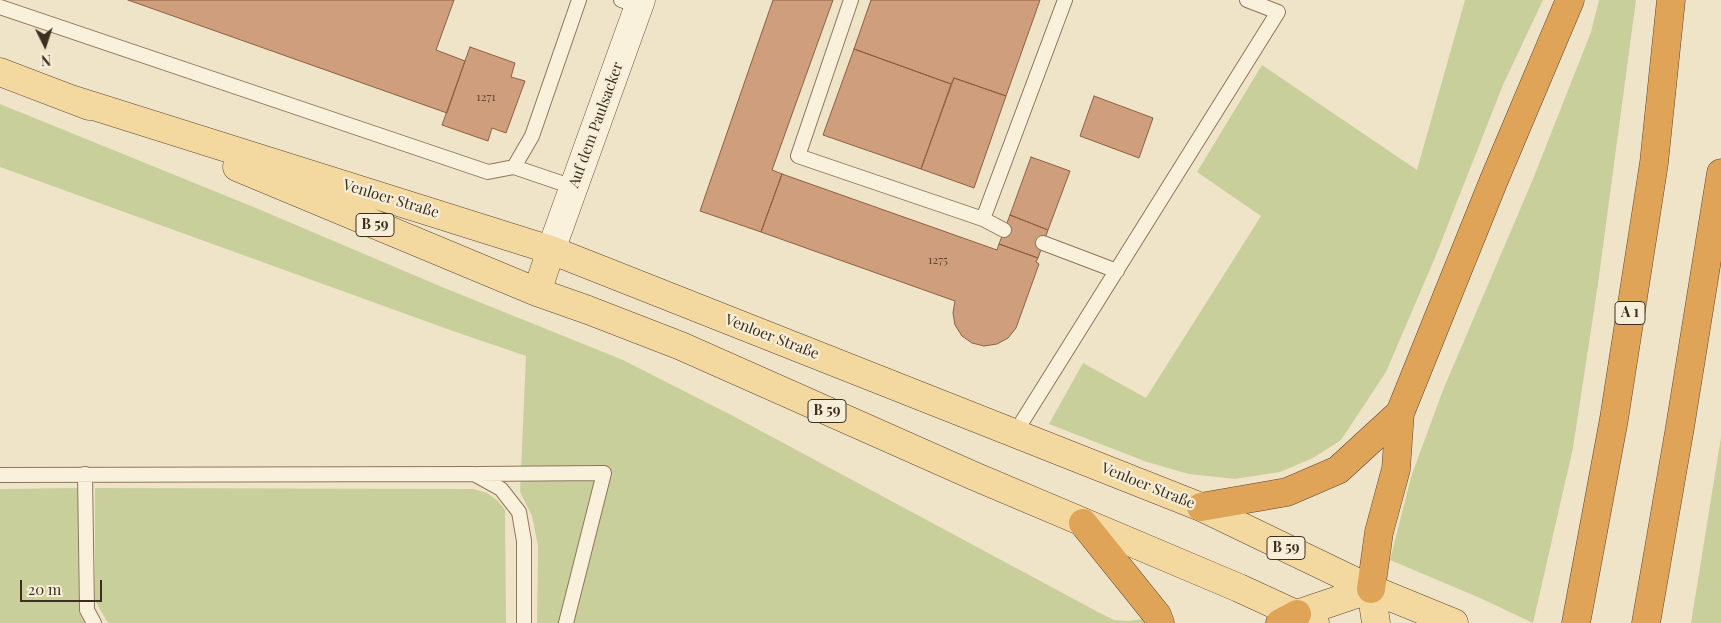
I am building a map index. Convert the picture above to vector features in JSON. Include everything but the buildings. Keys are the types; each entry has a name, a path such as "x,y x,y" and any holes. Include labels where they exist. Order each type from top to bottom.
{"highway":[{"path":"1371,589 1379,532 1396,469 1400,413 1494,180 1570,0"},
{"name":"A 1","path":"1576,623 1614,419 1650,183 1671,0"},
{"path":"1646,623 1721,173"},
{"path":"1201,507 1287,492 1338,470 1400,413"},
{"path":"1083,523 1157,616 1160,623"}],"main road":[{"name":"Venloer Straße","path":"0,72 71,99 537,292 681,346 1083,523 1297,620"},
{"name":"Venloer Straße","path":"71,99 551,250 1201,507 1371,589 1454,623"},
{"path":"537,292 551,250"},
{"path":"1297,620 1371,589 1376,623"}],"street":[{"name":"Auf dem Paulsacker","path":"551,250 633,2"}],"lane":[{"path":"514,167 532,136 579,0"},
{"path":"851,0 798,156 984,219 1004,230"},
{"path":"984,219 1065,0"},
{"path":"1015,433 1278,12 1247,0"},
{"path":"0,7 488,172 514,167 573,187"},
{"path":"1043,244 1117,271"},
{"path":"0,475 604,473 566,623"},
{"path":"85,474 87,610 94,623"},
{"path":"474,474 501,489 519,512 524,541 524,623"}],"green space":[{"path":"1465,0 1543,0 1503,85 1434,260 1386,372 1341,440 1313,458 1280,472 1235,479 1189,474 1147,462 1049,424 1083,363 1146,398 1261,216 1197,172 1262,65 1417,170"},
{"path":"1599,0 1636,0 1598,284 1573,448 1533,623 1480,598 1390,560 1411,477 1443,390 1533,179 1591,32"},
{"path":"0,104 623,360 735,417 1098,612 1114,620 1143,619 1146,623 537,623 538,546 532,516 520,492 526,356 0,167"},
{"path":"1721,437 1721,623 1691,623"},
{"path":"78,488 79,612 85,623 0,623 0,489"},
{"path":"95,488 473,489 487,493 498,501 505,510 506,623 109,623 95,600"}]}
